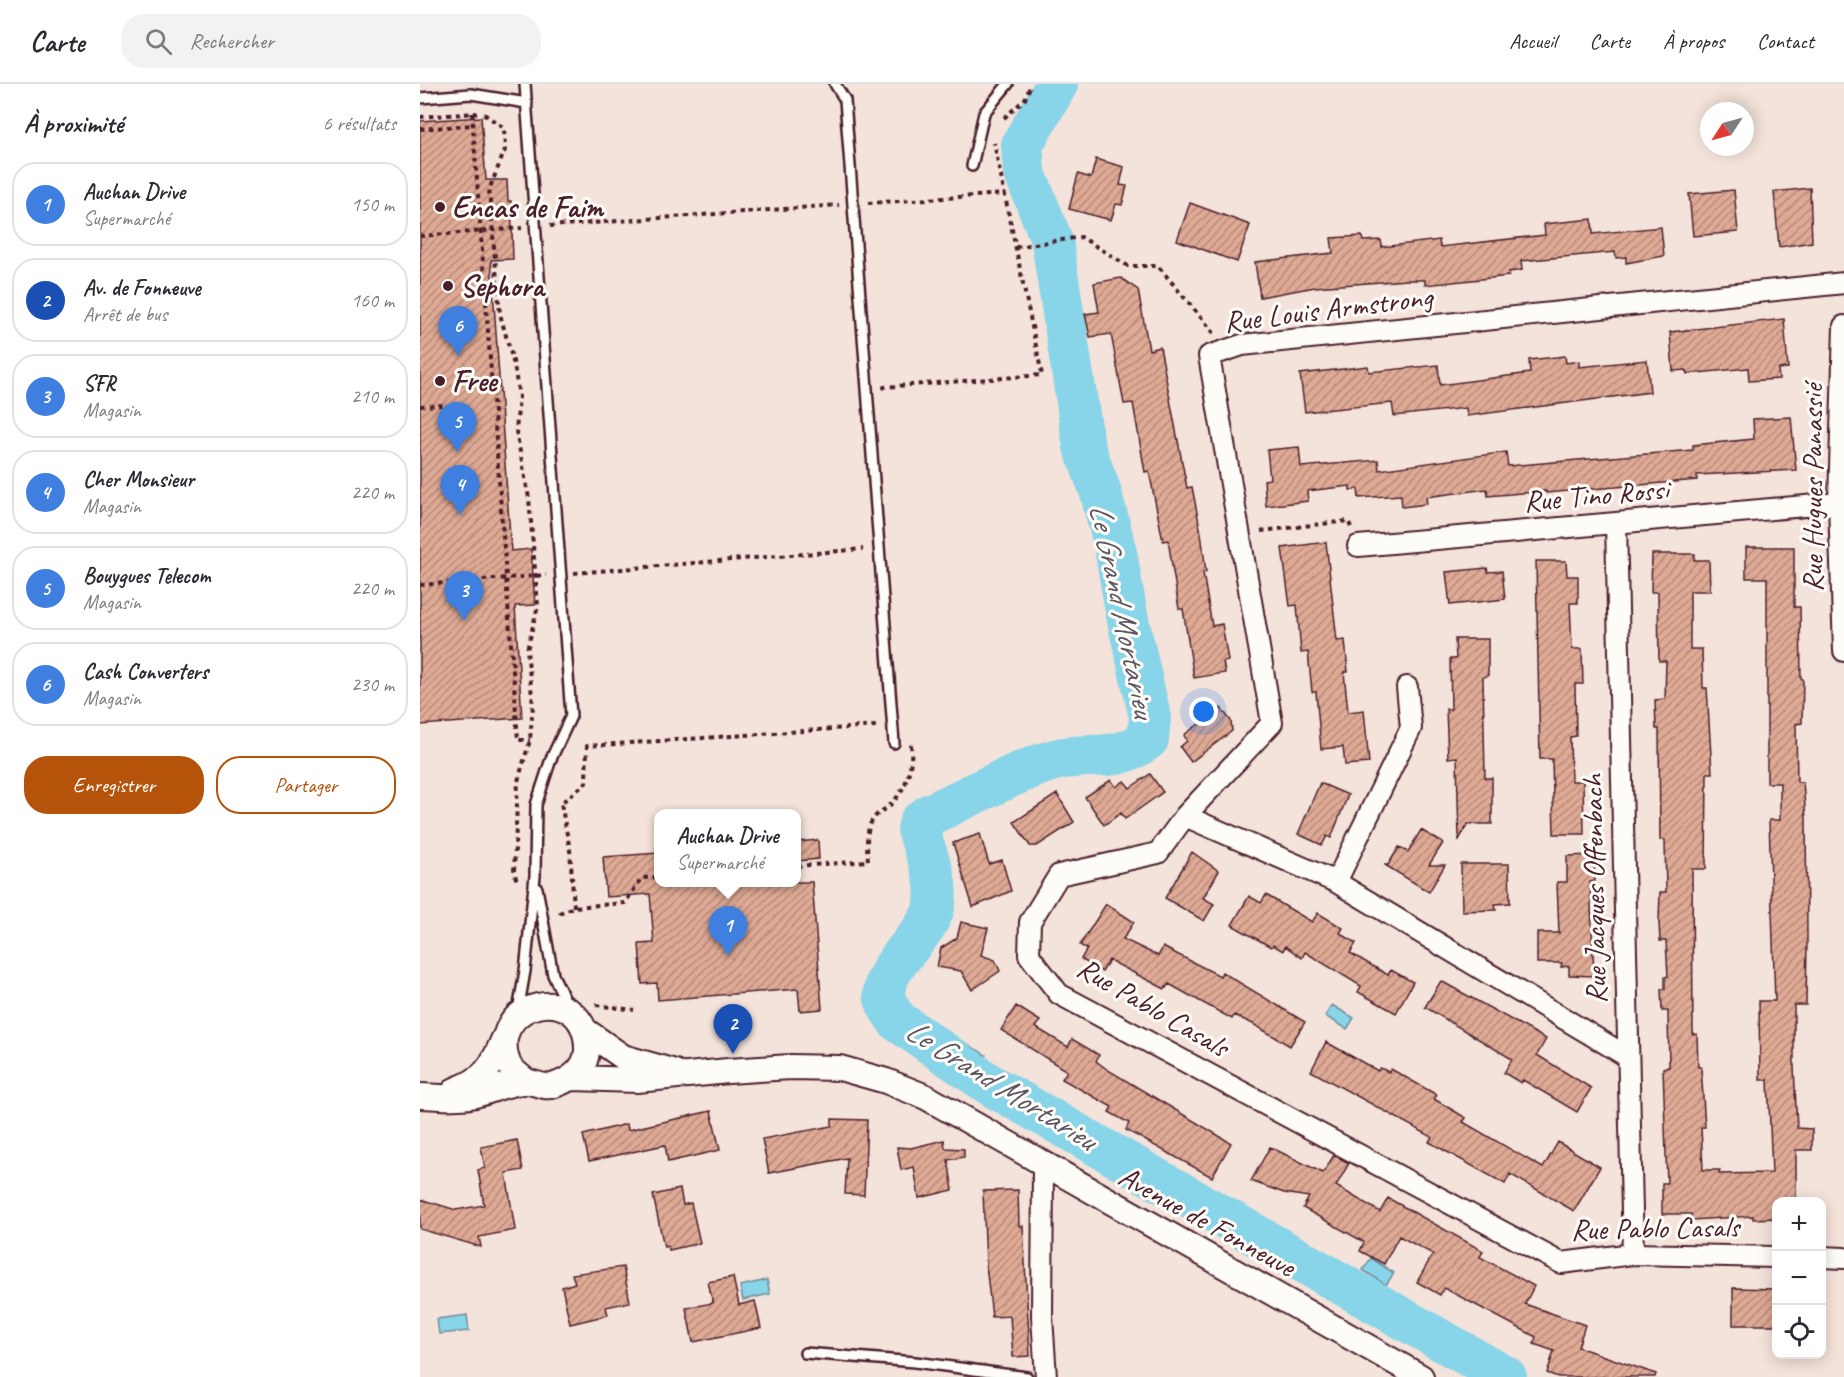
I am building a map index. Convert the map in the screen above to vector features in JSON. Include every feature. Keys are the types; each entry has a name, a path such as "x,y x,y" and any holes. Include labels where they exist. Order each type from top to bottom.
{"street":[{"name":"Rue Louis Armstrong","path":"1185,816 1272,723 1209,356 1242,345 1844,283"},
{"name":"Rue Hugues Panassié","path":"1844,328 1839,503 1844,651"},
{"name":"Rue Tino Rossi","path":"1358,546 1839,503"},
{"name":"Rue Jacques Offenbach","path":"1616,523 1633,1254"},
{"path":"1336,882 1411,728 1407,687"},
{"path":"1185,816 1336,882 1628,1057"},
{"name":"Rue Pablo Casals","path":"1185,816 1158,854 1059,875 1030,921 1029,955 1059,994 1561,1263 1633,1254 1772,1257"},
{"path":"517,1014 542,1002 579,1004"},
{"name":"Avenue de Fonneuve","path":"579,1004 586,1031 623,1057 686,1076"},
{"name":"Avenue de Fonneuve","path":"430,1096 476,1082 494,1063 517,1014"},
{"path":"573,1078 587,1057 586,1031"},
{"path":"504,1038 509,1064 527,1082"},
{"name":"Avenue de Fonneuve","path":"430,1096 468,1097 527,1082 550,1087 573,1078 637,1080 791,1067 840,1068 886,1081 926,1097 1421,1377"},
{"path":"1044,1164 1042,1317 1046,1377"},
{"path":"1826,1257 1844,1258"}],"lane":[{"path":"517,1014 525,970 535,876 536,805 551,759 571,716 525,84"},
{"path":"835,84 845,100 894,743"},
{"path":"972,166 984,113 1008,84"},
{"path":"420,98 471,94 527,103"},
{"path":"535,876 553,975 579,1004"},
{"path":"805,1353 915,1362 1027,1377"}],"path":[{"path":"1001,120 1025,99 1031,84"},
{"path":"472,113 518,740 530,740"},
{"path":"420,117 472,113 488,116 504,128 505,150 489,190 500,314 514,365 519,397 516,431 529,498 537,576 538,613 527,650 533,705 530,740 518,781 514,871 520,894"},
{"path":"420,129 473,125"},
{"path":"885,398 884,387 1042,375 993,138"},
{"path":"420,236 1005,194"},
{"path":"1016,246 1082,237 1128,266 1158,266 1227,350"},
{"path":"420,406 446,405"},
{"path":"1239,534 1348,521 1358,546"},
{"path":"420,585 879,547"},
{"path":"574,907 570,850 561,803 586,783 587,746 892,724"},
{"path":"801,866 868,861 867,840 873,819 893,803 904,787 912,755 911,738"},
{"path":"559,921 559,911 574,907 625,903 642,878 654,877"},
{"path":"579,1004 634,1010"}],"water":[{"path":"1332,1005 1354,1018 1347,1029 1325,1016"},
{"path":"962,1041 986,1055 980,1066 956,1052"},
{"path":"1371,1258 1394,1273 1386,1285 1363,1270"},
{"path":"767,1280 770,1294 743,1300 740,1286"},
{"path":"467,1315 469,1331 439,1334 437,1319"}],"building":[{"path":"481,117 486,180 507,180 508,201 511,201 513,259 491,260 511,551 531,549 535,605 515,606 522,718 420,725 420,121"},
{"path":"1096,159 1124,167 1120,185 1127,186 1122,205 1116,204 1111,220 1069,209 1078,174 1091,178"},
{"path":"1810,188 1812,242 1779,247 1774,192"},
{"path":"1734,190 1738,232 1693,236 1689,194"},
{"path":"1190,203 1250,225 1237,262 1177,240"},
{"path":"1592,219 1593,234 1661,227 1664,256 1626,263 1626,257 1616,258 1615,252 1521,261 1522,270 1509,272 1509,276 1425,285 1425,280 1407,280 1315,287 1260,297 1255,262 1333,253 1331,238 1362,236 1363,241 1381,240 1382,247 1439,240 1440,247 1545,235 1544,224"},
{"path":"1121,278 1138,290 1149,350 1160,347 1187,488 1192,487 1201,533 1206,572 1203,573 1212,626 1222,624 1228,661 1223,662 1225,673 1194,678 1183,609 1179,609 1168,540 1163,541 1149,471 1145,472 1133,403 1124,404 1111,334 1090,337 1085,314 1099,312 1094,283"},
{"path":"1784,319 1788,368 1778,369 1779,379 1749,381 1748,368 1687,374 1686,370 1673,371 1670,332"},
{"path":"1565,356 1566,363 1579,361 1579,367 1647,360 1650,392 1467,416 1466,408 1394,416 1392,403 1305,412 1300,374 1368,366 1369,372 1438,365 1440,385 1530,373 1529,360"},
{"path":"1791,417 1796,470 1697,475 1697,480 1546,493 1546,491 1488,496 1487,489 1426,497 1427,504 1402,507 1401,495 1359,498 1358,489 1350,490 1350,486 1307,491 1308,501 1266,506 1264,480 1270,479 1267,450 1299,447 1301,467 1378,460 1379,470 1506,452 1508,466 1693,450 1693,445 1754,439 1753,419"},
{"path":"1326,542 1337,641 1345,640 1348,672 1344,672 1348,712 1364,710 1369,763 1345,765 1343,747 1321,749 1316,692 1312,692 1308,652 1301,653 1297,605 1290,606 1282,548"},
{"path":"1746,547 1794,547 1794,607 1800,607 1801,679 1803,679 1802,723 1796,724 1797,782 1803,782 1806,819 1807,937 1806,1005 1794,1005 1794,1067 1797,1128 1812,1129 1812,1150 1796,1150 1796,1197 1772,1197 1772,1218 1753,1219 1753,1216 1692,1220 1691,1214 1662,1214 1662,1183 1667,1183 1663,1068 1669,1067 1668,1011 1662,1011 1661,989 1665,989 1665,977 1668,976 1666,941 1660,941 1659,922 1660,892 1666,892 1665,840 1660,840 1659,729 1656,729 1655,700 1665,699 1666,661 1659,661 1658,592 1651,592 1652,554 1695,554 1694,560 1709,560 1710,591 1690,591 1690,649 1702,649 1703,688 1707,688 1712,773 1707,773 1706,869 1692,869 1693,1035 1697,1034 1698,1067 1701,1067 1705,1127 1701,1127 1703,1170 1720,1170 1719,1174 1772,1173 1768,1080 1760,1080 1759,1001 1775,1001 1769,820 1780,820 1780,783 1767,783 1767,578 1746,578"},
{"path":"1536,561 1566,561 1567,576 1578,576 1578,603 1570,603 1572,649 1582,649 1583,684 1575,684 1576,736 1570,737 1571,781 1583,781 1584,834 1554,834 1552,759 1540,759"},
{"path":"1487,568 1488,572 1502,571 1505,599 1450,605 1446,572"},
{"path":"1455,639 1488,639 1488,676 1483,677 1485,778 1492,778 1492,824 1468,824 1459,840 1457,757 1448,758 1446,709 1451,709 1450,659 1456,659"},
{"path":"1221,708 1231,721 1232,731 1191,762 1180,747 1187,741 1184,735"},
{"path":"1150,774 1163,792 1125,819 1121,813 1104,825 1085,797 1111,780 1116,787 1124,781 1130,788"},
{"path":"1320,783 1348,795 1331,838 1327,836 1322,845 1298,834"},
{"path":"1057,794 1074,822 1037,846 1030,846 1014,822"},
{"path":"1421,830 1443,843 1429,865 1445,865 1429,892 1385,865 1388,865 1399,847 1408,852"},
{"path":"980,834 989,864 1002,860 1011,891 973,907 953,843"},
{"path":"818,840 819,859 801,861 801,842"},
{"path":"1192,852 1219,871 1203,898 1214,904 1204,921 1165,898"},
{"path":"654,853 654,887 801,887 801,882 812,882 822,1009 800,1011 798,989 658,1000 657,983 642,984 639,944 654,943 650,894 606,897 603,857"},
{"path":"1594,855 1595,881 1590,882 1594,976 1569,975 1569,966 1561,967 1562,963 1537,963 1537,933 1559,933 1557,882 1567,882 1567,856"},
{"path":"1461,864 1509,864 1510,903 1495,904 1496,910 1462,911"},
{"path":"1266,895 1312,922 1318,913 1343,928 1340,933 1356,943 1350,953 1388,975 1391,970 1413,982 1396,1013 1358,992 1361,986 1305,952 1302,958 1285,946 1283,951 1273,945 1271,947 1232,925 1249,896 1261,903"},
{"path":"1106,904 1134,922 1123,939 1158,956 1163,947 1220,976 1222,972 1305,1022 1290,1046 1253,1024 1234,1015 1232,1019 1169,984 1165,989 1109,960 1102,972 1081,959 1087,949 1080,945"},
{"path":"961,922 988,928 981,955 995,960 1000,971 972,990 961,971 937,967 941,948 957,938"},
{"path":"1441,981 1546,1039 1537,1055 1591,1088 1577,1112 1523,1080 1521,1083 1504,1073 1512,1059 1425,1007"},
{"path":"1016,1006 1040,1021 1035,1027 1068,1047 1072,1039 1099,1055 1096,1061 1108,1070 1231,1143 1212,1177 1126,1130 1129,1123 1109,1112 1112,1107 1062,1079 1067,1071 1001,1030"},
{"path":"1326,1042 1378,1071 1380,1068 1389,1072 1391,1069 1437,1095 1434,1099 1466,1118 1463,1122 1543,1168 1558,1142 1600,1167 1574,1211 1510,1174 1505,1184 1429,1142 1432,1137 1311,1071"},
{"path":"711,1111 720,1150 668,1162 665,1145 589,1161 583,1135 627,1124 628,1130"},
{"path":"832,1119 867,1120 864,1195 845,1194 847,1158 769,1173 762,1139 832,1126"},
{"path":"517,1140 523,1170 506,1173 515,1230 479,1237 481,1247 420,1229 420,1199 456,1210 484,1205 478,1170 485,1168 481,1147"},
{"path":"944,1140 945,1148 964,1149 964,1157 948,1160 953,1190 919,1198 914,1167 901,1170 897,1147 911,1148"},
{"path":"1270,1147 1323,1173 1334,1155 1349,1163 1336,1186 1380,1212 1388,1198 1483,1251 1480,1257 1534,1286 1525,1304 1585,1325 1578,1347 1656,1374 1655,1377 1558,1377 1547,1373 1554,1351 1534,1344 1536,1337 1444,1288 1440,1295 1417,1282 1433,1254 1399,1236 1384,1264 1360,1251 1364,1242 1303,1208 1309,1197 1284,1193 1251,1181"},
{"path":"680,1189 683,1205 691,1203 700,1243 669,1250 668,1246 664,1247 653,1195"},
{"path":"1018,1190 1019,1226 1023,1226 1030,1356 1013,1357 1010,1316 992,1317 986,1265 983,1191"},
{"path":"623,1267 630,1302 606,1307 608,1315 570,1324 562,1287 575,1283 572,1274"},
{"path":"733,1277 739,1305 755,1301 761,1328 693,1342 686,1308 713,1303 708,1282"},
{"path":"1733,1288 1772,1289 1772,1325 1733,1325"}],"waterway":[{"name":"Le Grand Mortarieu","path":"1057,84 1022,145 1024,171 1052,241 1084,447 1100,490 1115,547 1126,611 1150,717 1148,739 1124,752 1064,758 1036,766 929,815 920,822 918,830 933,875 935,902 932,914 925,926 891,971 884,994 886,1002 899,1022 992,1086 1506,1377"}],"place":[{"name":"Encas de Faim","path":"440,207"},
{"name":"Sephora","path":"448,286"},
{"name":"Cash Converters","path":"458,356"},
{"name":"Free","path":"440,381"},
{"name":"Bouygues Telecom","path":"457,452"},
{"name":"Cher Monsieur","path":"460,515"},
{"name":"SFR","path":"464,621"},
{"name":"Auchan Drive","path":"728,956"},
{"name":"Av. de Fonneuve","path":"733,1054"}]}
